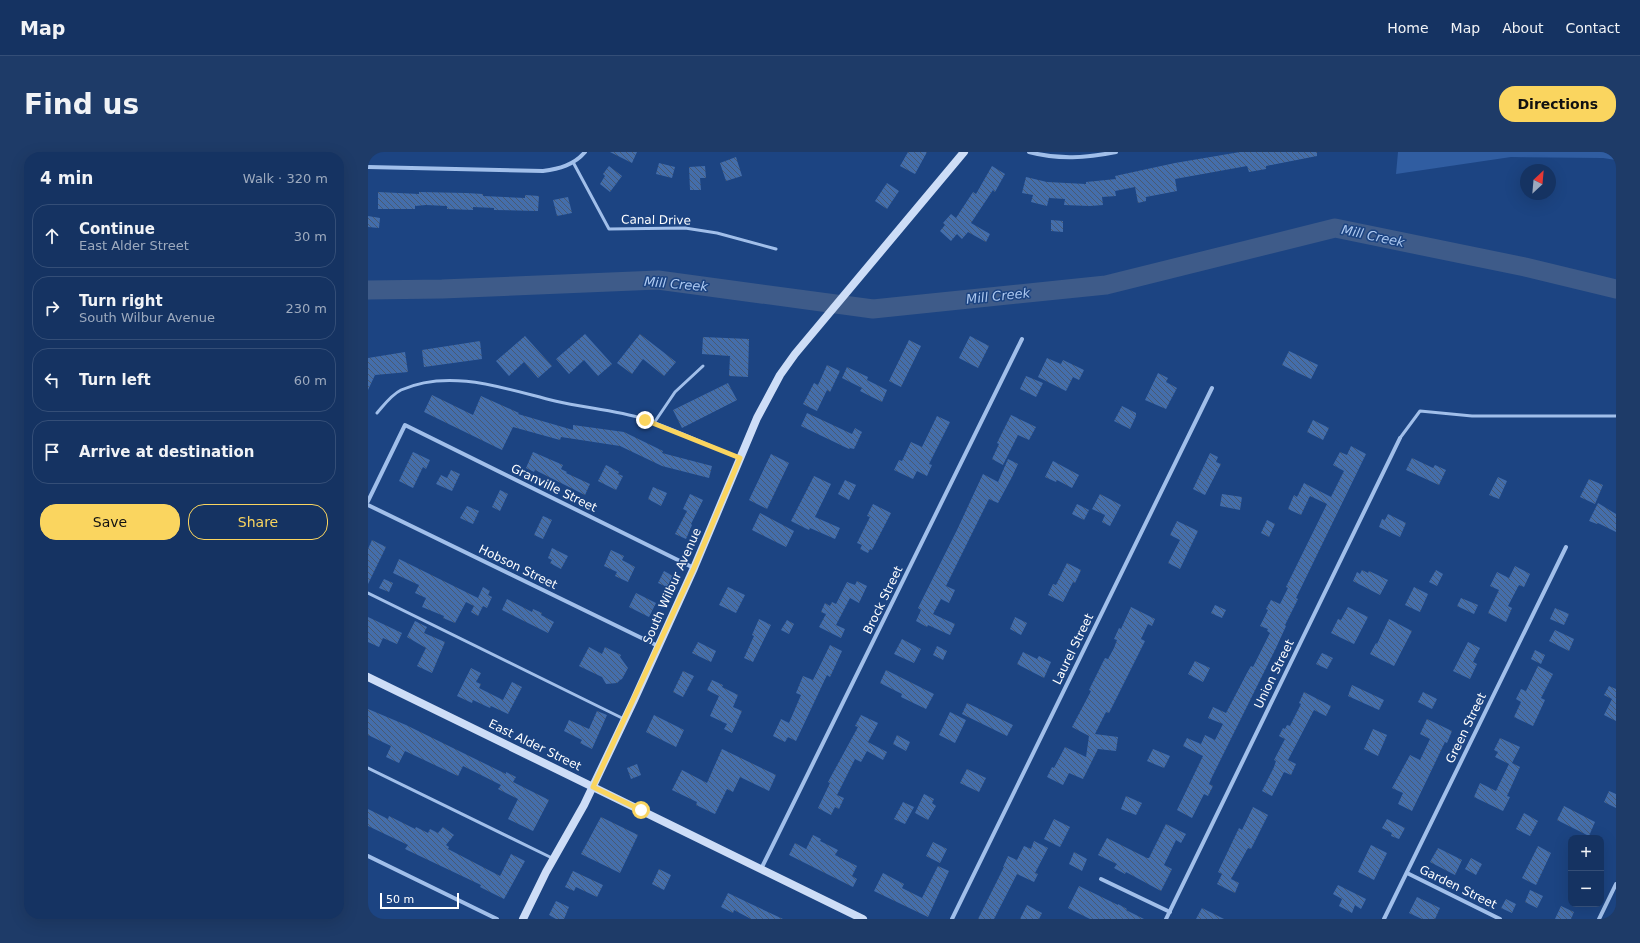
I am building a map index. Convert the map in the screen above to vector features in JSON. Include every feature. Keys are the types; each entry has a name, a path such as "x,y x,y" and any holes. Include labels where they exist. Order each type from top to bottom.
{"main road":[{"name":"South Wilbur Avenue","path":"523,919 593,787 694,568 757,418 780,375 795,354 964,152"},
{"name":"East Alder Street","path":"368,677 863,919"}],"street":[{"path":"368,167 543,170 563,167 573,162 585,152"},
{"path":"1029,152 1054,157 1075,158 1116,152"},
{"name":"Brock Street","path":"761,869 1022,339"},
{"name":"Laurel Street","path":"952,919 1212,388"},
{"name":"Granville Street","path":"368,501 405,425 694,568"},
{"name":"Union Street","path":"1166,919 1400,438"},
{"name":"Hobson Street","path":"368,505 658,646"},
{"name":"Green Street","path":"1384,919 1566,547"},
{"path":"368,856 497,919"},
{"name":"Garden Street","path":"1407,873 1500,919"},
{"path":"1101,879 1170,912"},
{"path":"1599,919 1616,884"}],"lane":[{"name":"Canal Drive","path":"573,162 609,229 685,228 717,232 776,249"},
{"path":"654,423 675,392 703,366"},
{"path":"377,412 388,400 400,391 418,385 439,381 465,381 496,386 557,401 621,413 654,423 740,458"},
{"path":"1400,438 1420,411 1472,416 1616,416"},
{"path":"368,593 624,719"},
{"path":"368,768 554,859"}],"shaded area":[{"path":"1398,152 1616,152 1616,160 1603,158 1511,157 1396,174"}],"building":[{"path":"610,152 637,152 632,163"},
{"path":"908,152 927,152 915,174 900,166"},
{"path":"1240,152 1317,152 1317,156 1266,166 1266,169 1249,172 1247,166 1175,179 1177,191 1146,197 1146,201 1138,203 1135,187 1115,191 1116,196 1102,197 1103,205 1090,206 1064,205 1065,199 1049,198 1047,206 1031,202 1033,195 1022,193 1026,177 1047,182 1086,184 1086,182 1116,179 1115,176 1175,163"},
{"path":"736,157 742,176 726,181 720,163"},
{"path":"659,163 675,167 672,178 656,174"},
{"path":"609,166 622,176 610,192 600,184 605,176 603,174"},
{"path":"705,166 706,178 700,178 701,190 690,190 689,167"},
{"path":"992,166 1005,174 995,192 993,190 971,223 990,234 986,242 968,232 962,239 957,234 951,241 940,231 945,225 943,223 951,214 956,218 973,192 976,194"},
{"path":"887,183 899,191 887,209 875,201"},
{"path":"378,192 419,194 419,192 466,193 483,194 483,196 525,198 525,195 539,196 538,211 494,210 494,208 473,207 473,210 447,209 447,206 426,205 415,206 415,209 378,209"},
{"path":"568,197 572,213 557,216 553,200"},
{"path":"368,216 380,218 379,228 368,227"},
{"path":"1051,220 1063,221 1063,232 1051,231"},
{"path":"585,334 612,364 598,376 584,360 569,374 556,359"},
{"path":"640,334 676,362 664,376 643,359 632,374 617,363"},
{"path":"525,336 552,366 538,378 524,362 509,376 496,361"},
{"path":"970,336 989,346 978,368 959,358"},
{"path":"703,337 749,339 748,377 729,376 730,356 702,354"},
{"path":"909,340 921,346 901,387 889,381"},
{"path":"480,341 482,359 424,367 422,350"},
{"path":"1289,351 1318,365 1311,379 1282,365"},
{"path":"405,352 408,372 375,375 368,390 368,358"},
{"path":"1047,358 1061,364 1063,360 1084,370 1079,380 1073,377 1066,391 1038,377"},
{"path":"827,365 840,371 830,392 827,390 817,411 803,404 814,383 818,385"},
{"path":"847,367 868,377 867,380 887,390 882,402 860,391 862,388 842,378"},
{"path":"1158,373 1168,378 1166,382 1177,388 1166,409 1145,400"},
{"path":"1026,376 1043,383 1036,397 1020,389"},
{"path":"728,383 737,400 682,428 673,410"},
{"path":"432,395 473,415 481,396 519,413 518,414 573,430 573,425 624,432 663,451 662,453 712,466 709,478 662,466 620,446 561,437 560,440 513,427 502,450 424,412"},
{"path":"1122,406 1136,413 1130,429 1114,421"},
{"path":"807,413 852,434 855,428 862,432 854,449 849,449 801,426"},
{"path":"1011,415 1036,427 1029,440 1018,435 1003,465 992,459 999,444 997,443"},
{"path":"937,416 950,422 929,464 932,465 927,476 917,471 913,479 894,470 899,460 902,461 911,442 922,447"},
{"path":"1313,420 1329,428 1323,440 1307,432"},
{"path":"1351,446 1366,454 1296,598 1298,599 1285,625 1286,626 1276,648 1212,777 1209,784 1213,786 1208,796 1204,794 1192,818 1177,810 1203,756 1183,746 1187,738 1201,744 1205,735 1215,740 1223,724 1208,718 1213,707 1226,713 1251,666 1253,667 1270,633 1267,631 1268,629 1260,626 1268,610 1266,609 1271,600 1280,604 1288,588 1286,587 1327,504 1310,496 1301,515 1288,509 1294,495 1297,497 1304,483 1331,497 1344,471 1333,465 1340,452 1347,455"},
{"path":"413,452 430,460 426,469 423,467 413,488 399,481"},
{"path":"533,452 563,465 561,469 567,472 566,473 590,484 585,495 535,470 534,472 526,468"},
{"path":"1210,453 1218,457 1216,462 1221,464 1205,495 1193,489"},
{"path":"771,454 789,463 767,509 749,500"},
{"path":"1412,458 1433,468 1435,465 1446,470 1439,485 1406,470"},
{"path":"1008,459 1018,464 1012,477 998,503 989,499 946,586 955,590 949,603 941,599 933,614 955,624 950,635 928,625 927,627 916,621 921,610 918,608 983,474 998,482"},
{"path":"1053,461 1079,475 1072,488 1057,480 1056,482 1045,477"},
{"path":"606,465 623,476 616,490 598,481"},
{"path":"451,470 460,474 452,491 436,484 441,475 447,478"},
{"path":"814,476 831,484 815,517 840,528 835,539 810,528 809,530 791,521"},
{"path":"1498,477 1507,481 1499,499 1489,495"},
{"path":"1589,479 1603,485 1595,504 1580,497"},
{"path":"845,480 856,485 849,500 838,494"},
{"path":"653,487 667,493 661,506 648,499"},
{"path":"500,490 508,494 500,511 492,507"},
{"path":"690,494 703,500 691,524 692,525 686,539 675,534 687,511 683,509"},
{"path":"1100,494 1121,505 1110,526 1102,522 1105,515 1092,509"},
{"path":"1222,494 1242,497 1240,510 1220,506"},
{"path":"1598,503 1616,514 1616,532 1598,523 1589,521"},
{"path":"873,504 891,513 872,550 870,549 868,553 860,549 862,545 857,543 870,517 867,516"},
{"path":"1077,504 1089,510 1084,520 1072,514"},
{"path":"467,506 479,511 473,524 460,518"},
{"path":"760,513 794,531 786,547 752,530"},
{"path":"1388,514 1406,523 1400,537 1379,527 1382,519 1385,520"},
{"path":"543,516 552,520 543,539 534,535"},
{"path":"1267,520 1275,524 1269,537 1261,533"},
{"path":"1177,521 1198,531 1180,569 1168,563 1180,540 1170,535"},
{"path":"372,540 386,547 368,584 368,549"},
{"path":"552,548 568,556 561,569 550,563 552,560 548,558"},
{"path":"611,550 624,556 622,560 635,567 628,582 615,576 617,572 604,566"},
{"path":"399,559 478,598 483,587 490,591 488,595 492,597 487,608 483,606 478,616 471,612 474,606 466,602 455,623 443,618 444,616 422,607 426,598 415,593 419,585 393,573"},
{"path":"1067,563 1081,570 1063,602 1048,595 1053,584 1056,585"},
{"path":"1515,566 1530,574 1524,587 1519,585 1508,606 1512,608 1506,622 1488,613 1499,590 1490,586 1497,572 1509,578"},
{"path":"1362,570 1368,573 1369,571 1388,580 1380,595 1353,581 1357,572 1360,574"},
{"path":"1436,570 1443,574 1437,586 1429,582"},
{"path":"664,571 673,576 667,587 658,583"},
{"path":"384,579 393,583 389,592 379,588"},
{"path":"857,581 867,586 859,603 850,598 836,625 845,629 841,638 819,627 826,614 821,612 825,603 830,606 832,602 836,604 847,582 855,585"},
{"path":"728,587 745,595 736,613 719,605"},
{"path":"1414,587 1428,594 1420,612 1405,605"},
{"path":"636,593 656,603 649,617 629,607"},
{"path":"1461,598 1478,605 1474,614 1457,606"},
{"path":"507,599 532,612 533,609 542,613 541,615 554,622 548,633 502,610"},
{"path":"1215,605 1226,610 1222,618 1211,613"},
{"path":"1131,607 1155,619 1152,626 1148,624 1141,639 1145,641 1109,713 1106,712 1095,734 1118,737 1116,751 1098,749 1083,779 1069,773 1063,785 1047,777 1052,767 1054,768 1065,747 1086,757 1089,736 1072,727 1091,691 1089,690 1105,658 1108,659 1114,648 1117,640 1114,639 1119,628 1121,629"},
{"path":"1348,607 1368,617 1354,644 1331,633 1338,619 1341,620"},
{"path":"1555,608 1569,614 1564,625 1550,619"},
{"path":"368,617 402,633 397,644 383,638 379,647 368,642"},
{"path":"1015,617 1027,623 1021,635 1010,629"},
{"path":"759,619 771,625 753,662 744,658 754,636 752,635"},
{"path":"1389,619 1412,631 1394,666 1370,654 1376,643 1377,644"},
{"path":"787,620 794,624 789,634 781,630"},
{"path":"415,621 427,627 424,633 445,642 432,673 417,666 426,648 407,637"},
{"path":"1555,630 1574,639 1569,651 1549,641"},
{"path":"902,639 921,649 914,663 894,654"},
{"path":"698,642 716,651 711,662 692,653"},
{"path":"1468,642 1480,648 1473,662 1477,664 1470,679 1453,671"},
{"path":"830,645 842,651 830,677 827,675 796,741 788,737 785,742 773,736 781,719 789,723 801,695 796,693 803,676 813,680"},
{"path":"937,646 947,651 943,660 933,655"},
{"path":"589,647 602,654 605,647 621,655 620,657 628,668 622,679 617,683 606,684 602,677 579,666"},
{"path":"1535,650 1545,655 1541,664 1531,659"},
{"path":"1023,652 1037,659 1039,656 1051,662 1044,678 1017,664"},
{"path":"1322,653 1333,658 1327,669 1316,664"},
{"path":"1195,661 1210,668 1203,682 1188,674"},
{"path":"1538,666 1553,674 1541,698 1545,700 1533,726 1514,717 1521,702 1516,699 1521,689 1526,691"},
{"path":"471,668 481,673 476,682 481,684 479,688 503,700 512,682 522,687 508,714 491,706 490,708 473,700 472,703 457,696"},
{"path":"886,670 934,694 926,709 901,697 902,694 880,683"},
{"path":"683,671 694,676 683,697 673,692"},
{"path":"712,680 738,695 733,707 742,711 732,733 724,729 727,724 710,716 719,696 707,690"},
{"path":"1352,685 1384,700 1379,710 1348,696"},
{"path":"1609,686 1616,689 1616,721 1604,715 1612,699 1604,695"},
{"path":"1304,692 1331,706 1326,716 1314,710 1288,760 1296,764 1291,775 1284,772 1272,796 1262,791 1274,767 1276,761 1274,760 1285,739 1279,736 1283,728 1285,729 1287,725 1290,726 1301,704 1299,703"},
{"path":"1423,692 1437,699 1432,709 1418,702"},
{"path":"967,703 1013,725 1007,736 962,714"},
{"path":"368,709 406,725 506,774 506,772 516,777 513,782 549,800 533,831 508,819 518,799 498,789 501,785 463,766 458,776 405,751 399,763 386,757 391,746 368,735"},
{"path":"597,711 607,715 592,749 580,743 582,740 564,731 569,720 589,729"},
{"path":"950,712 966,720 955,743 939,735"},
{"path":"654,715 684,730 676,747 646,732"},
{"path":"861,715 878,723 868,742 887,752 883,760 867,751 861,762 855,759 837,795 844,798 839,809 835,807 831,815 818,808 830,783 828,782 858,727 855,726"},
{"path":"1427,719 1452,731 1447,743 1445,742 1412,811 1398,804 1403,793 1392,788 1410,755 1420,760 1430,739 1420,734"},
{"path":"1373,729 1387,735 1378,756 1364,749"},
{"path":"897,735 910,742 906,751 893,744"},
{"path":"1500,738 1520,747 1512,763 1520,767 1507,796 1510,797 1503,811 1474,797 1480,783 1496,791 1509,764 1495,757 1498,752 1494,750"},
{"path":"722,749 776,775 769,791 740,777 733,792 727,789 715,814 696,805 697,802 672,790 682,770 707,783"},
{"path":"1153,749 1170,756 1164,768 1147,761"},
{"path":"637,764 641,775 631,779 627,768"},
{"path":"967,769 986,778 979,792 960,783"},
{"path":"1609,791 1616,794 1616,808 1604,802"},
{"path":"924,794 934,799 932,803 936,806 928,820 915,813"},
{"path":"1126,796 1142,803 1136,815 1121,809"},
{"path":"903,802 914,807 905,824 894,819"},
{"path":"1564,806 1595,822 1589,835 1587,835 1557,820"},
{"path":"1253,807 1268,815 1251,849 1248,848 1231,879 1239,883 1235,893 1217,884 1222,874 1218,872 1239,828 1242,830"},
{"path":"368,809 388,819 389,816 415,829 416,827 428,833 430,829 438,833 443,827 454,835 446,845 449,847 448,849 500,876 511,854 525,861 504,899 480,887 481,885 405,849 408,845 368,826"},
{"path":"1524,813 1538,821 1530,836 1516,829"},
{"path":"601,817 638,835 620,873 581,854"},
{"path":"1054,819 1070,827 1060,847 1044,839"},
{"path":"1387,819 1405,828 1399,839 1391,836 1392,833 1382,828"},
{"path":"1166,824 1186,834 1181,843 1176,840 1164,865 1172,869 1161,891 1126,872 1125,874 1114,868 1117,864 1098,855 1107,838 1149,858"},
{"path":"813,835 821,839 820,841 838,850 835,855 857,866 852,876 857,879 853,887 789,855 795,843 806,849"},
{"path":"1034,841 1048,848 1035,873 1038,874 1034,882 1017,874 994,919 978,919 1008,856 1017,860 1024,846 1031,849"},
{"path":"933,842 947,849 940,863 926,856"},
{"path":"1371,845 1387,853 1374,880 1358,872"},
{"path":"1538,846 1551,853 1536,885 1522,878"},
{"path":"1438,848 1462,860 1455,875 1430,862"},
{"path":"1074,852 1087,859 1082,871 1069,864"},
{"path":"1471,858 1482,864 1476,875 1465,869"},
{"path":"938,866 949,871 928,917 874,891 883,873 904,884 902,888 922,898"},
{"path":"659,869 671,875 664,890 652,884"},
{"path":"573,871 603,885 597,897 576,887 574,891 565,887"},
{"path":"1338,885 1366,899 1361,909 1355,905 1352,913 1339,906 1342,899 1333,894"},
{"path":"1079,886 1118,904 1144,919 1090,919 1068,908"},
{"path":"1530,890 1543,896 1537,908 1525,902"},
{"path":"728,893 783,919 751,919 734,910 733,913 721,907"},
{"path":"1417,897 1440,908 1435,919 1422,919 1409,913"},
{"path":"1506,899 1516,904 1512,913 1501,908"},
{"path":"556,901 569,907 564,919 556,919 549,915"},
{"path":"1027,905 1042,913 1039,919 1020,919"},
{"path":"1561,906 1574,912 1571,919 1555,919"},
{"path":"1202,908 1224,919 1196,919"}],"waterway":[{"name":"Mill Creek","path":"368,290 442,289 658,280 873,309 1106,285 1335,228 1525,267 1616,289"}],"route":[{"path":"641,810 593,787 694,568 740,458 645,420"}]}
